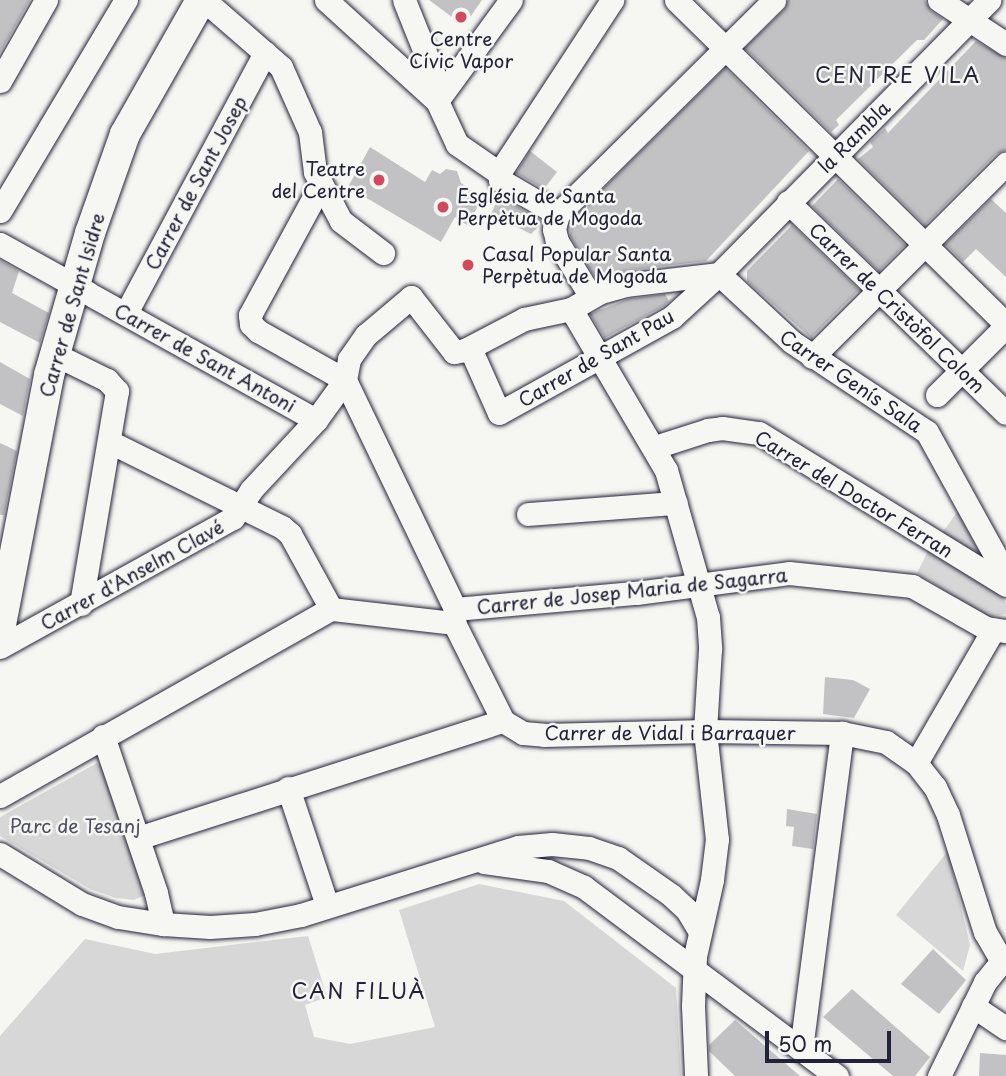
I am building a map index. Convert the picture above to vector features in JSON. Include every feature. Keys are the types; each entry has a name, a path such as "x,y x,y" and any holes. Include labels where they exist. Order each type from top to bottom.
{"main road":[{"name":"Carrer de Sant Isidre","path":"0,630 54,354 85,292 125,134 202,0"}],"street":[{"path":"0,81 46,0"},
{"path":"0,211 126,0"},
{"path":"202,0 281,67 310,132 315,172 341,221 383,253"},
{"path":"326,0 437,101"},
{"path":"404,0 433,72 437,101 457,144 499,173"},
{"path":"437,101 511,0"},
{"path":"558,214 500,180 499,173 612,0"},
{"path":"676,0 1006,325 937,396"},
{"path":"591,297 557,241 554,229 558,214 774,0"},
{"path":"939,0 1006,44"},
{"name":"la Rambla","path":"719,274 989,0"},
{"name":"Carrer de Sant Josep","path":"127,313 265,53"},
{"path":"812,357 1006,164"},
{"path":"138,838 288,788 503,722 345,380 258,331 251,324 250,315 321,184"},
{"name":"Carrer de Cristòfol Colom","path":"788,202 1006,414"},
{"name":"Carrer de Sant Antoni","path":"0,244 316,420"},
{"path":"470,348 533,316 571,309 591,297 625,285 719,274"},
{"name":"Carrer de Sant Pau","path":"470,348 499,412 672,317 719,274"},
{"name":"Carrer Genís Sala","path":"719,274 767,322 812,357 927,432 1006,575"},
{"name":"Carrer de Sant Pau","path":"681,280 691,292 692,301"},
{"name":"Carrer d'Anselm Clavé","path":"0,647 223,525 251,490 316,420 345,380 349,359 366,335 411,297 454,352 470,348"},
{"path":"571,309 666,470 708,617 710,649 705,731 717,839 712,880 699,930 694,969 696,1076"},
{"path":"54,354 114,386 116,401 81,604"},
{"name":"Carrer del Doctor Ferran","path":"654,447 722,428 759,433 1006,584"},
{"path":"0,796 331,609 290,534 110,442"},
{"path":"528,514 676,503"},
{"name":"Carrer de Josep Maria de Sagarra","path":"331,609 455,616 789,573 912,586 1000,631"},
{"path":"916,763 1000,631"},
{"name":"Carrer de Vidal i Barraquer","path":"503,722 523,733 544,735 705,731 842,733 886,742 916,763 934,788 948,815 985,932 1004,958"},
{"path":"801,1049 842,733"},
{"path":"103,736 138,838 163,925"},
{"path":"288,788 327,905"},
{"path":"0,854 82,904 118,917 163,925 210,926 255,923 302,915 518,846 552,844 589,848 618,858 637,870 687,911 699,930"},
{"path":"473,862 505,862 548,871 584,887 837,1076"},
{"path":"939,1076 973,1006 1004,958"},
{"path":"973,1006 1006,1028"}],"green space":[{"path":"958,511 988,569 939,537"},
{"path":"931,545 998,588 1006,603 1006,614 987,617 917,573"},
{"name":"Parc de Tesanj","path":"97,763 106,769 147,894 134,900 116,898 90,889 0,836 0,817"},
{"path":"948,851 970,945 963,971 896,915"},
{"path":"479,884 564,901 676,988 681,1076 0,1076 0,1036 85,939 155,954 308,936 327,997 305,1005 314,1037 350,1044 435,1027 399,910"}],"building":[{"path":"0,0 30,0 0,53"},
{"name":"Centre Cívic Vapor","path":"429,0 482,0 464,26"},
{"path":"788,0 925,0 931,11 943,19 924,40 917,40 836,120 839,125 831,132 745,48 784,10"},
{"path":"976,41 1006,58 1006,150 996,154 925,225 858,159 873,147 870,142 885,128 888,133"},
{"path":"725,68 809,151 706,261 623,271 596,279 570,236 571,221"},
{"path":"370,147 425,182 432,170 440,174 446,169 457,171 461,183 483,198 467,225 455,217 441,242 348,187"},
{"path":"530,151 557,172 544,189 516,173"},
{"path":"838,179 905,245 879,271 812,206"},
{"path":"499,196 542,221 541,224 531,234 491,214"},
{"path":"991,199 1006,213 1006,277 976,249 963,262 945,244"},
{"path":"792,225 859,290 811,338 747,281 747,271"},
{"path":"0,260 19,271 12,293 49,313 40,343 0,322"},
{"path":"665,294 669,301 664,306 605,338 590,314 628,299"},
{"path":"0,362 30,379 23,416 0,404"},
{"path":"0,443 17,451 4,515 0,515"},
{"path":"825,677 853,680 870,689 854,718 823,714"},
{"path":"787,809 817,814 813,849 792,846 794,827 786,826"},
{"path":"933,949 966,980 939,1014 901,984"},
{"path":"852,989 930,1057 915,1076 893,1076 823,1017"},
{"path":"735,1020 800,1076 735,1076 709,1051 709,1045"},
{"path":"980,1053 1006,1055 1006,1076 979,1076"}],"place":[{"name":"Centre Cívic Vapor","path":"461,17"},
{"name":"Teatre del Centre","path":"379,180"},
{"name":"Església de Santa Perpètua de Mogoda","path":"443,207"},
{"name":"Casal Popular Santa Perpètua de Mogoda","path":"468,265"}],"district":[{"name":"CENTRE VILA","path":"898,74"},
{"name":"CAN FILUÀ","path":"359,990"}]}
